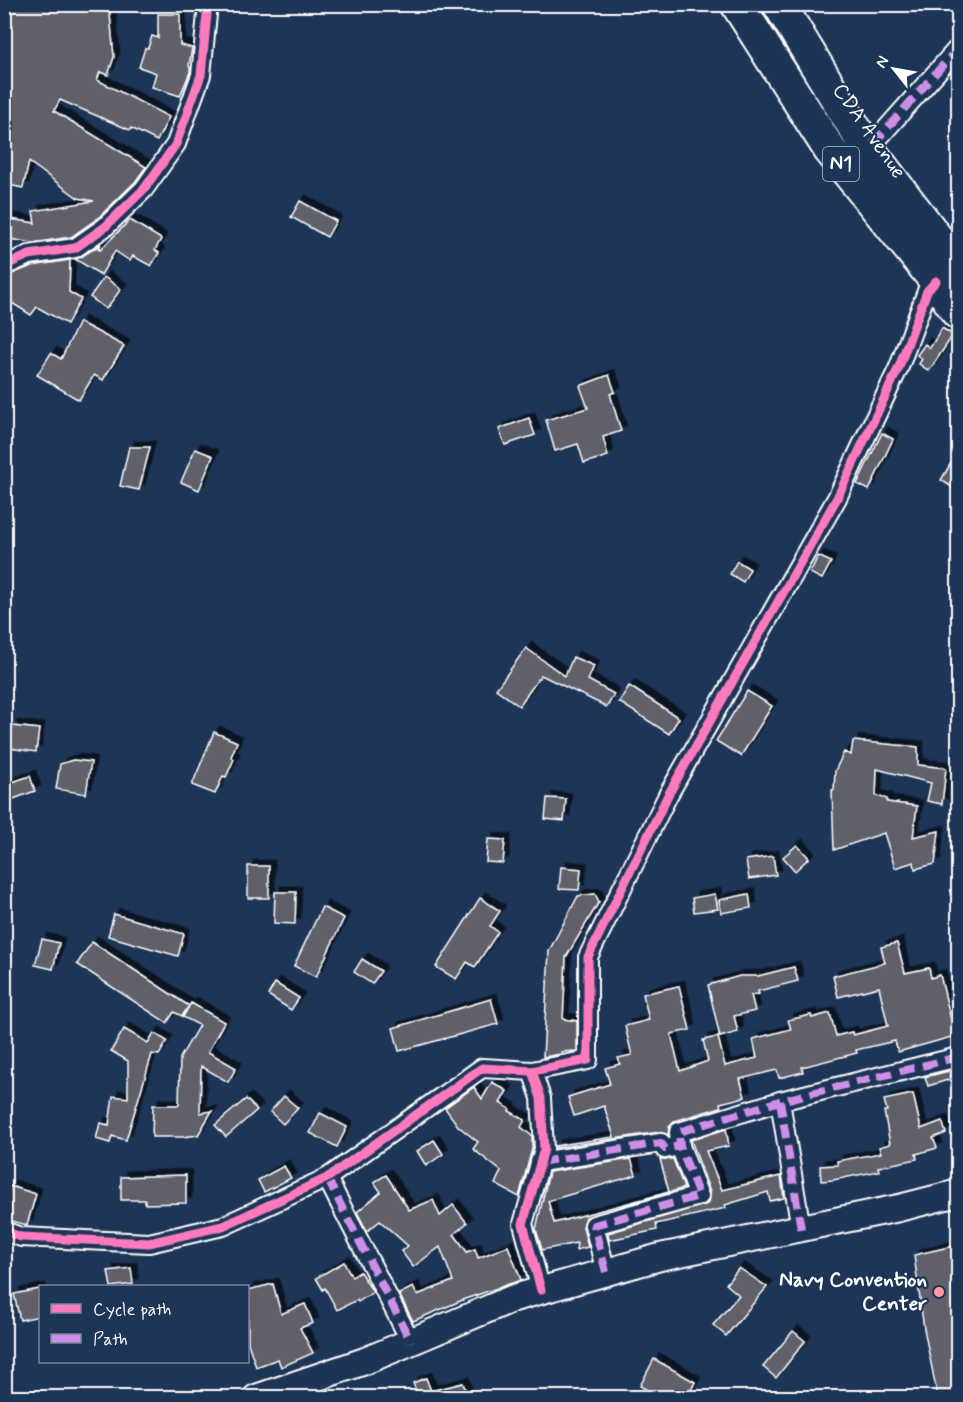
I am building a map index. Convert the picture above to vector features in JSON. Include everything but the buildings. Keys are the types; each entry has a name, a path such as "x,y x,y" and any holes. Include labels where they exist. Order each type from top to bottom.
{"highway":[{"name":"CDA Avenue","path":"737,4 830,150 951,281 958,313"},
{"path":"756,4 861,172 930,262 951,281"},
{"path":"779,4 951,281"},
{"name":"CDA Avenue","path":"786,4 873,144 932,216 958,252"}],"main road":[{"path":"256,1398 365,1361 514,1298 660,1257 899,1208 958,1193"}],"street":[{"path":"4,266 28,255 75,248 105,227 144,189 176,144 201,75 208,4"},
{"path":"873,144 958,48"},
{"path":"4,1231 21,1237 149,1243 224,1226 327,1178 482,1068 532,1071 588,1060 588,957 668,795 837,498 899,367 927,291 951,281"},
{"path":"606,1272 594,1225 699,1196 680,1146 679,1131 780,1101 958,1057"},
{"path":"532,1071 541,1098 544,1149 523,1224 542,1290"},
{"path":"780,1101 801,1228"},
{"path":"540,1162 661,1143 665,1149 680,1146"},
{"path":"327,1178 411,1342"}],"marked path":[{"path":"873,144 958,48"},
{"path":"801,1229 780,1101 958,1057"},
{"path":"540,1162 661,1143 665,1149 680,1146 679,1132 780,1101"},
{"path":"606,1272 594,1225 699,1196 680,1146"},
{"path":"327,1178 411,1342"}],"cycle path":[{"path":"4,266 29,255 75,248 105,227 144,189 176,144 201,75 208,4"},
{"path":"541,1290 523,1224 544,1149 541,1098 532,1071 588,1060 588,957 668,795 837,498 899,367 927,291 936,281"},
{"path":"4,1231 21,1237 149,1243 223,1226 327,1178 482,1068 532,1071"}],"place":[{"name":"Navy Convention Center","path":"939,1292"}]}
